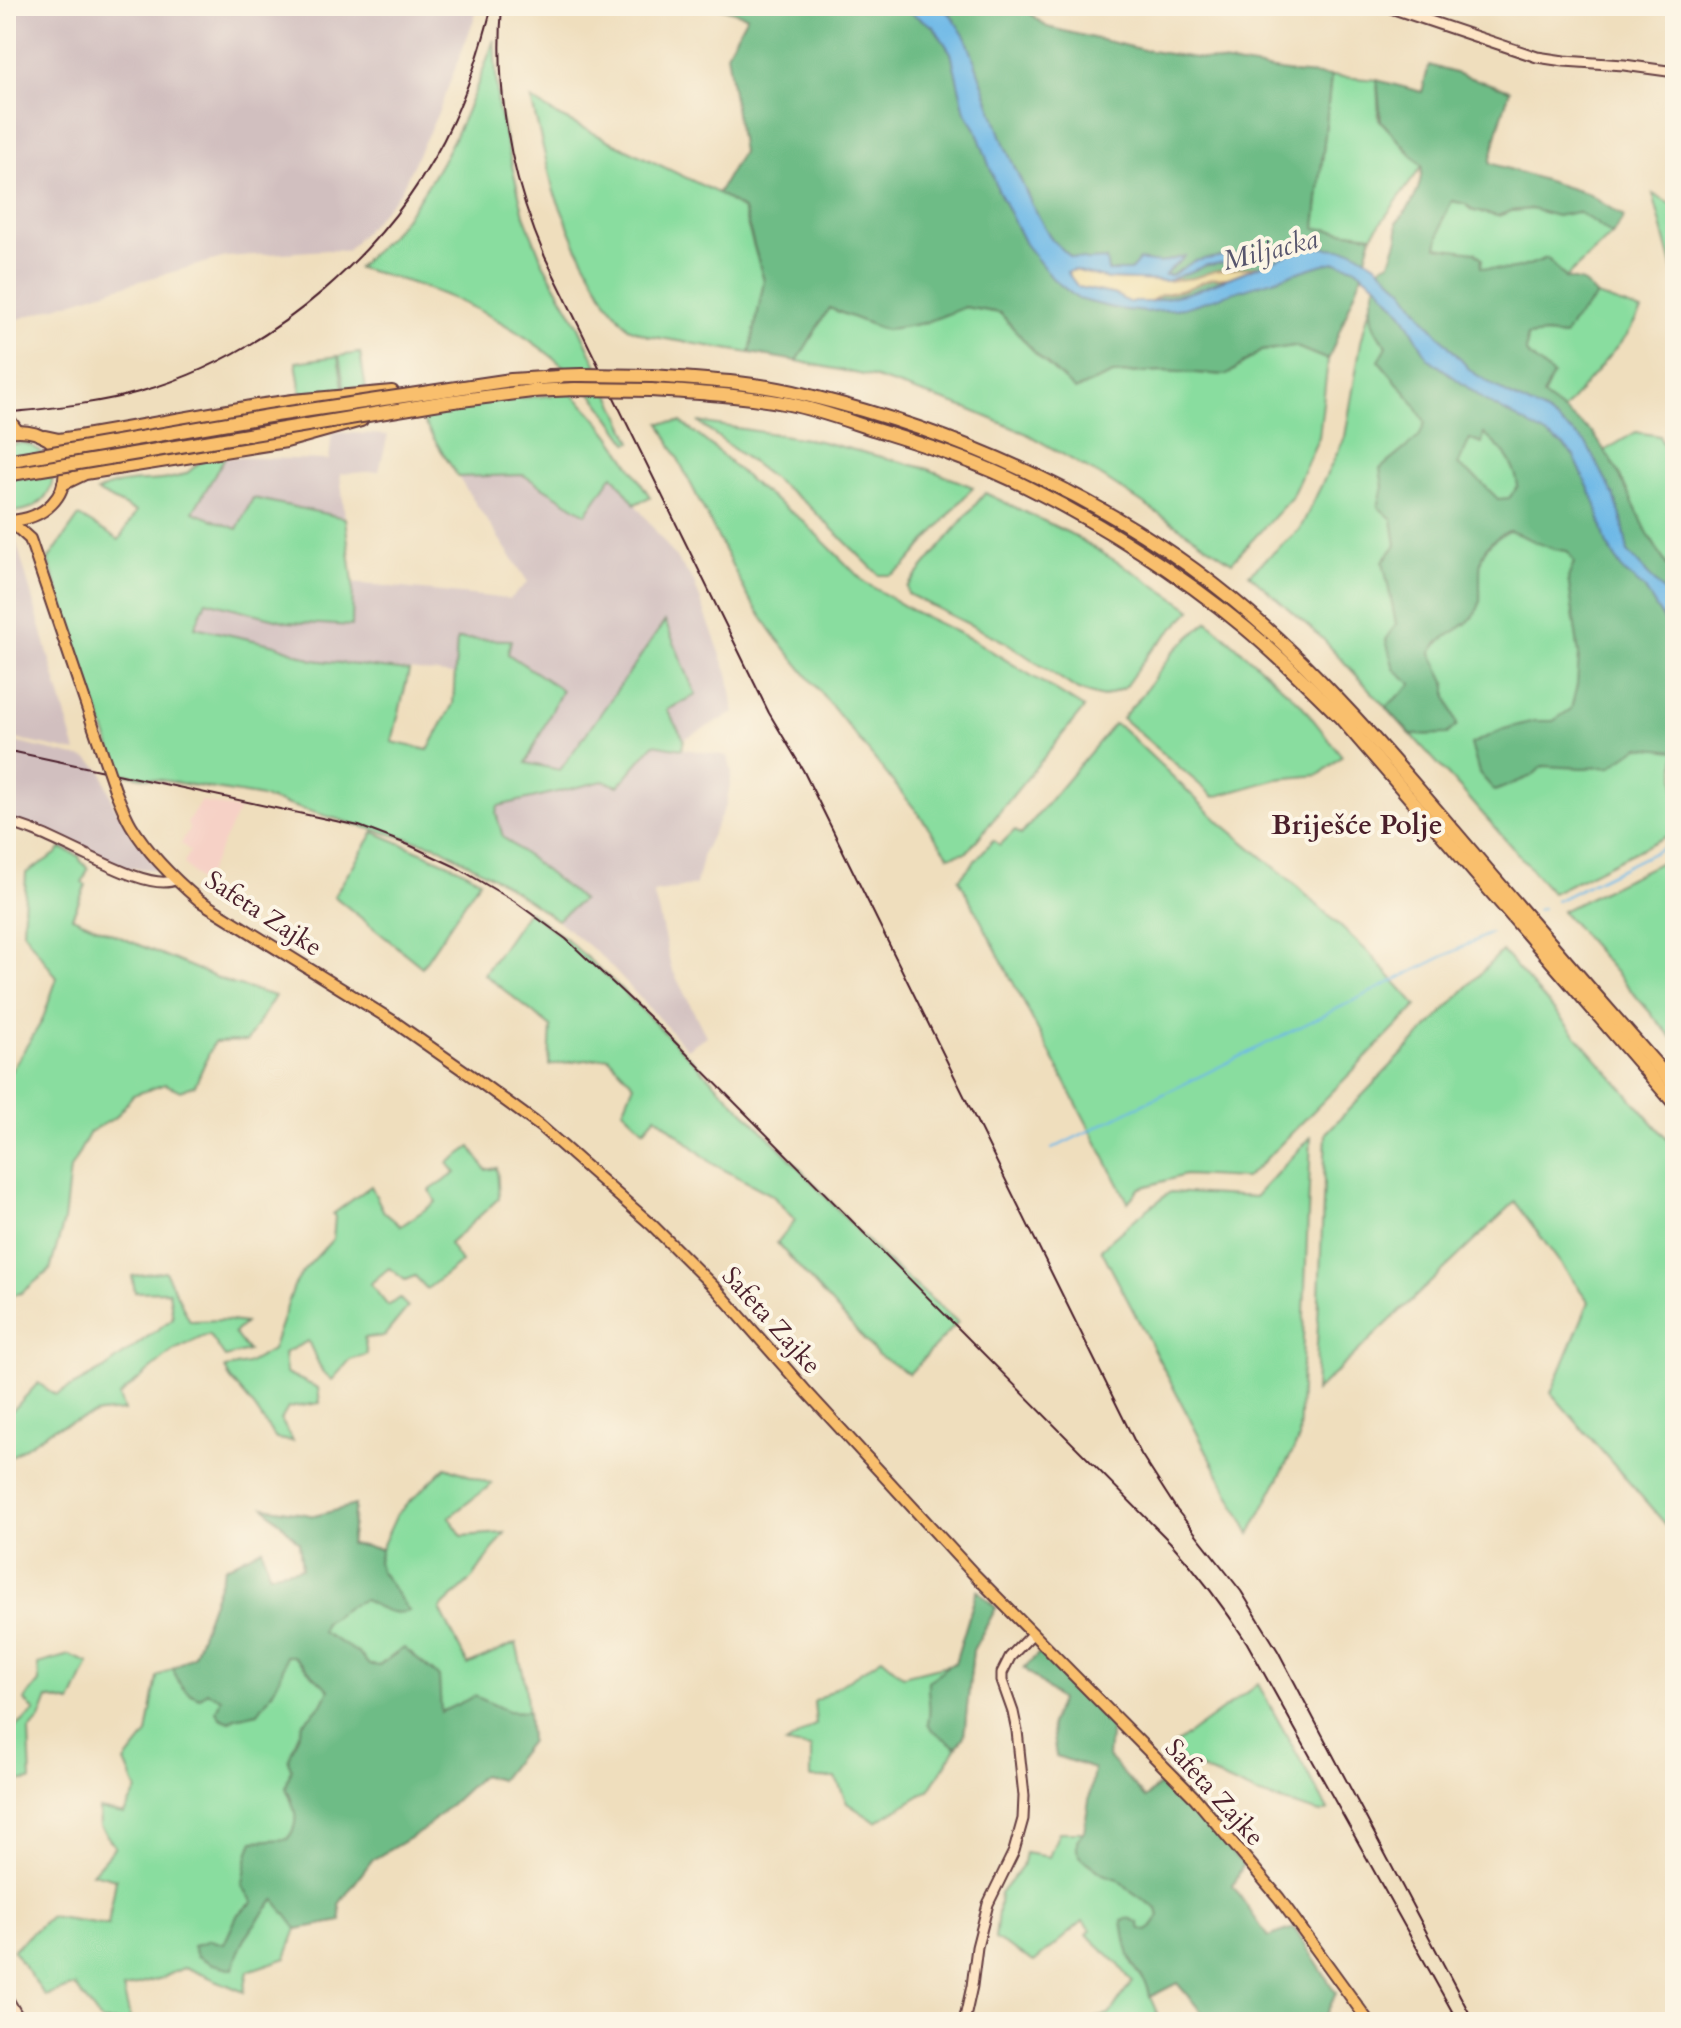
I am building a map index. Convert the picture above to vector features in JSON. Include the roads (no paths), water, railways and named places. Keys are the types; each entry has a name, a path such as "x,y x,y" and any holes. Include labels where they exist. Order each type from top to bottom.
{"highway":[{"path":"45,437 69,439 293,401 380,394 519,375 559,377"},
{"path":"6,461 313,409 511,380 608,375 727,382 804,394 923,429 1041,478 1128,525 1199,573 1250,613 1303,662 1386,752 1675,1086"},
{"path":"6,475 446,402 575,389 738,396 792,405 976,464 1028,487 1104,529 1242,625 1291,669 1340,717 1675,1104"},
{"path":"64,483 85,473 286,441 383,413"}],"main road":[{"path":"1385,6 1537,57 1675,72"},
{"path":"6,415 12,431 45,437 59,452 64,483 48,509 37,516 8,522"},
{"path":"30,539 37,516"},
{"path":"8,522 18,526 30,539 115,790 130,824 175,880"},
{"name":"Safeta Zajke","path":"6,823 30,828 140,877 168,883 175,880 212,908 393,1021 473,1077 540,1126 624,1199 717,1290 895,1489 1032,1634 1203,1807 1279,1898 1369,2022"},
{"path":"964,2022 981,1928 991,1897 1014,1851 1023,1819 1017,1731 1002,1673 1010,1657 1032,1634"},
{"path":"6,1996 21,2022"}],"water":[{"name":"Miljacka","path":"892,6 939,6 951,15 967,40 1005,146 1032,205 1052,240 1071,257 1106,259 1108,271 1130,271 1139,260 1160,263 1185,256 1165,275 1172,275 1194,261 1300,246 1353,250 1376,264 1403,289 1471,371 1507,394 1547,413 1586,443 1614,495 1628,552 1675,604 1675,660 1668,627 1644,588 1624,572 1607,545 1595,502 1574,456 1563,445 1487,402 1428,358 1403,314 1380,287 1354,267 1336,262 1324,264 1184,308 1146,312 1116,309 1078,299 1053,279 1025,244 998,190 976,129 965,112 951,53 934,27 902,8","holes":["1295,252 1195,291 1149,302 1128,302 1116,295 1078,287 1067,272 1075,270 1107,279 1167,281 1207,265"]}],"waterway":[{"path":"1556,901 1675,842"},
{"path":"1537,910 1543,908"},
{"path":"1052,1149 1491,933"}],"railway":[{"path":"6,413 106,400 188,375 236,352 282,323 324,290 363,252 398,211 428,167 465,93 492,6"},
{"path":"502,6 501,70 508,134 523,197 545,257 769,713 803,770 1141,1454 1177,1510 1241,1591 1278,1651 1474,2022"},
{"path":"6,750 359,826 456,867 514,901 566,939 662,1029 1191,1566 1247,1643 1458,2022"}],"district":[{"name":"Briješće Polje","path":"1357,824"}]}
